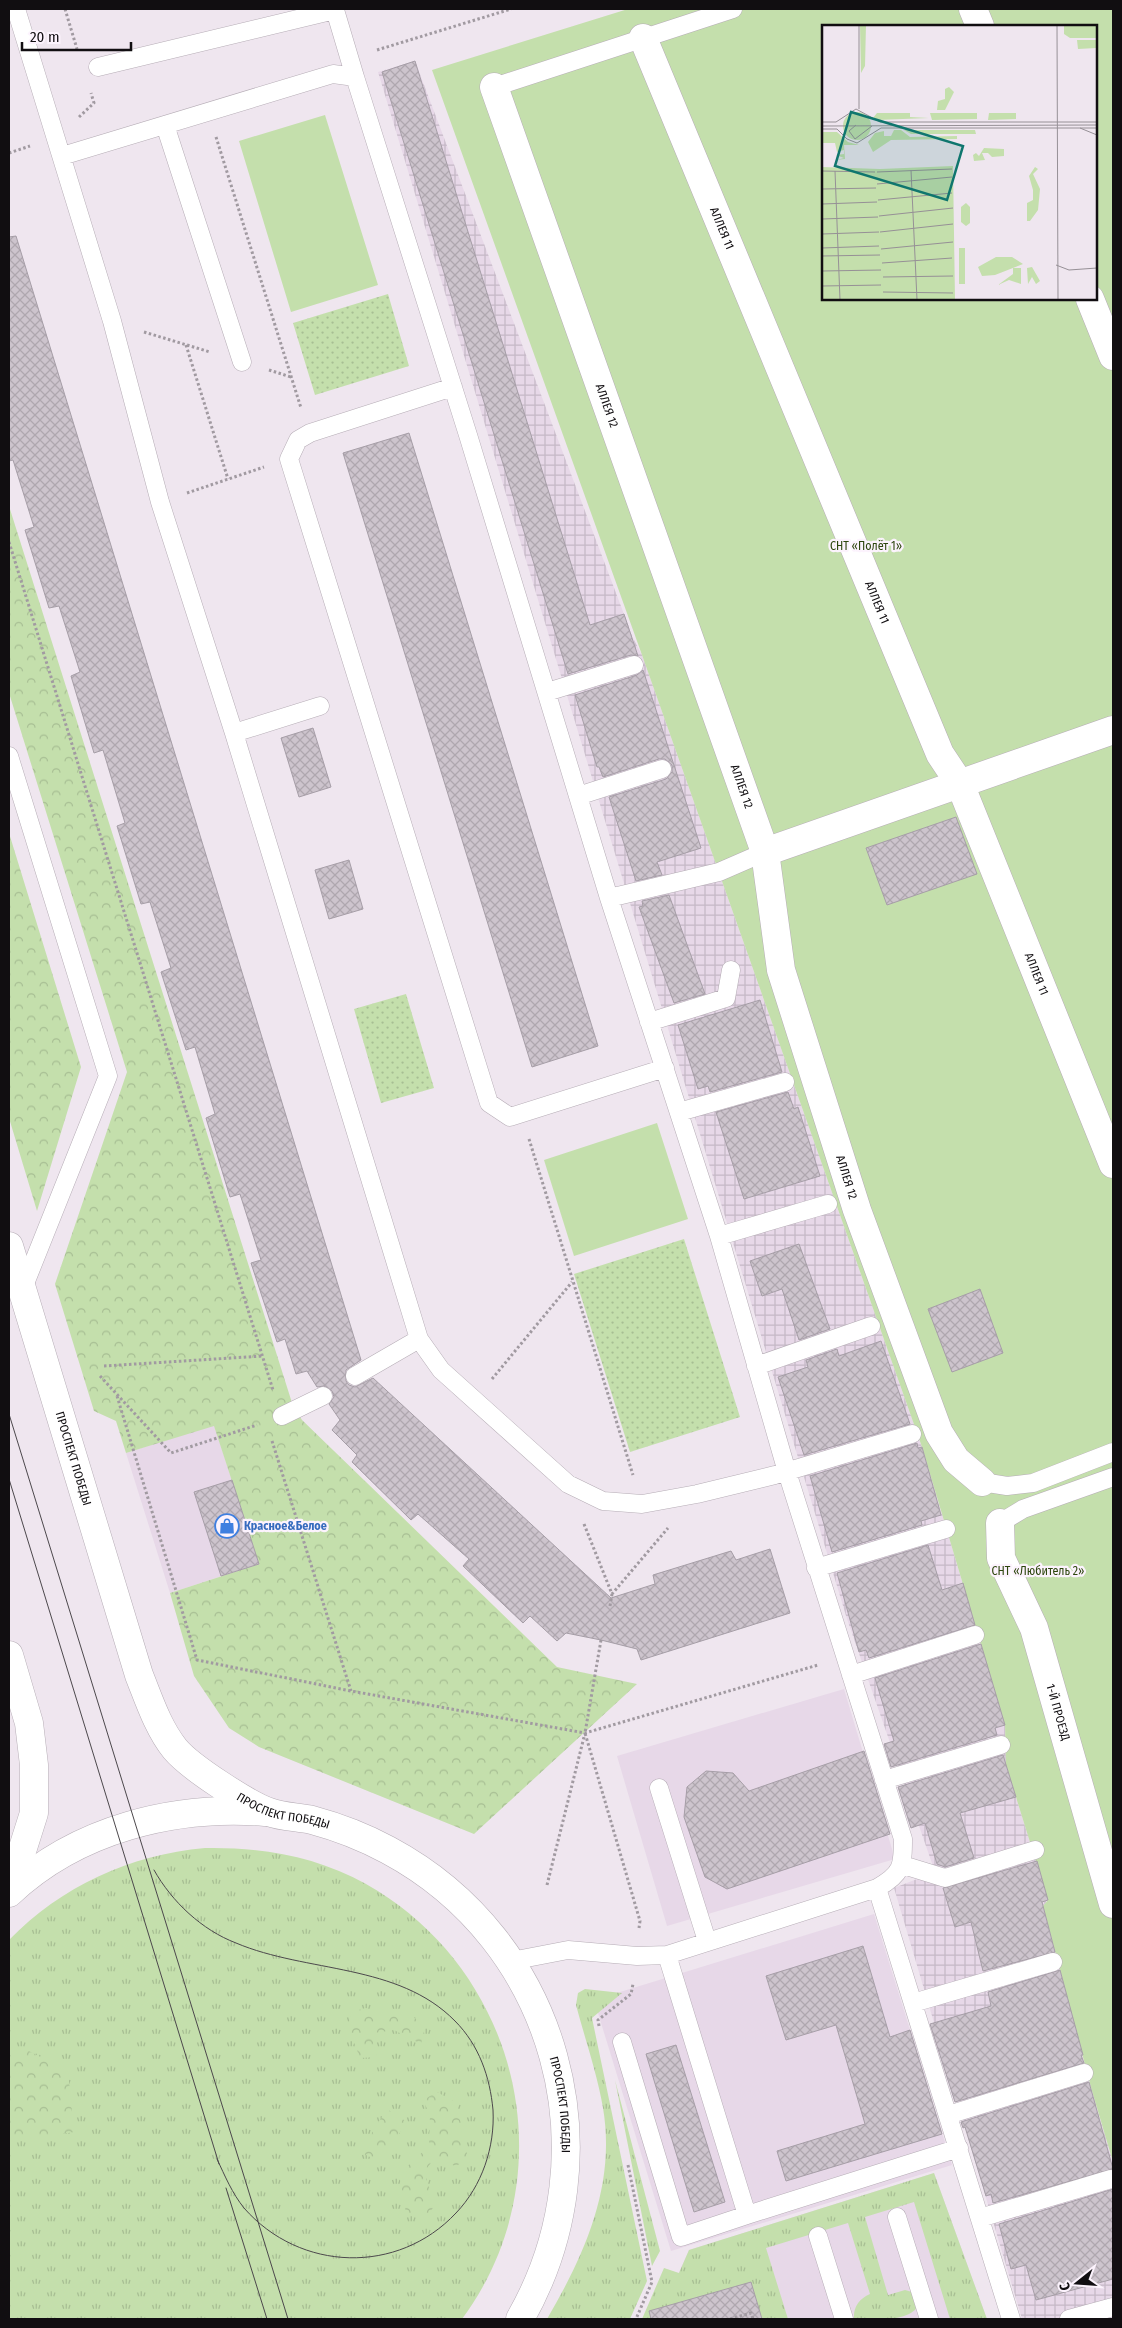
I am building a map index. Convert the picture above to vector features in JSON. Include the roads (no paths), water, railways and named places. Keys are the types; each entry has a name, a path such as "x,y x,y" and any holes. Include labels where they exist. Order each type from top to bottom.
{"street":[{"path":"973,9 980,25"},
{"name":"АЛЛЕЯ 11","path":"643,38 940,754 960,784 1113,1164"},
{"name":"АЛЛЕЯ 12","path":"494,87 765,852 781,970 857,1210 939,1433 956,1460 982,1482"},
{"path":"1090,300 1113,356"},
{"path":"765,852 1113,730"},
{"name":"ПРОСПЕКТ ПОБЕДЫ","path":"9,1246 139,1675 154,1714 175,1749 214,1780 269,1812 310,1820 350,1832 388,1850 424,1872 456,1898 486,1928 511,1961 532,1997 549,2038 560,2080 566,2125 566,2169 561,2212 550,2255 534,2296 520,2319"},
{"name":"1-Й ПРОЕЗД","path":"1000,1524 1001,1558 1034,1628 1113,1904"},
{"path":"9,1655 29,1723 34,1765 34,1813 16,1870 9,1880"},
{"path":"9,1893 50,1862 116,1829 184,1813 239,1810 269,1812"}],"lane":[{"path":"16,9 112,321 160,502 234,733 419,1339 441,1370 568,1484 603,1501 642,1504 697,1494 787,1472 912,1434"},
{"path":"494,87 733,9"},
{"path":"98,67 336,10 355,77 453,387 578,796 719,1236 816,1568 903,1839 902,1865 892,1880 877,1888 667,1955 637,1956 568,1950 511,1961"},
{"path":"62,156 333,74 355,77"},
{"path":"165,125 242,362"},
{"path":"453,387 310,433 298,440 289,459 489,1103 510,1117 665,1068"},
{"path":"547,692 634,665"},
{"path":"234,733 320,706"},
{"path":"9,756 108,1076 22,1291"},
{"path":"578,796 662,769"},
{"path":"610,898 719,872 765,852"},
{"path":"649,1022 726,998 731,970"},
{"path":"680,1112 785,1082"},
{"path":"719,1236 828,1204"},
{"path":"756,1366 871,1326"},
{"path":"355,1376 419,1339"},
{"path":"274,1419 323,1396"},
{"path":"982,1482 1007,1486 1033,1483 1113,1452"},
{"path":"1000,1524 1023,1509 1113,1477"},
{"path":"816,1568 946,1529"},
{"path":"851,1675 975,1635"},
{"path":"884,1780 1001,1745"},
{"path":"659,1788 707,1942"},
{"path":"902,1865 945,1878 1035,1850"},
{"path":"877,1888 959,2148 1010,2319"},
{"path":"667,1955 747,2215"},
{"path":"913,2003 1053,1962"},
{"path":"622,2042 681,2236 959,2148"},
{"path":"948,2115 1084,2073"},
{"path":"980,2218 1110,2179"},
{"path":"898,2217 929,2319"},
{"path":"818,2236 844,2319"},
{"path":"1071,2319 1113,2307"}],"tram line":[{"path":"9,1414 288,2319"},
{"path":"9,1479 219,2164"},
{"path":"154,1870 161,1882 189,1914 211,1931 223,1937 263,1953 379,1979 407,1989 432,2002 455,2021 471,2040 482,2062 489,2086 493,2110 492,2138 485,2165 473,2191 456,2213 433,2233 406,2247 378,2256 349,2258 320,2254 293,2244 267,2229 244,2208 229,2184 217,2159"},
{"path":"226,2188 267,2319"}],"place":[{"name":"Красное&Белое","path":"227,1526"}],"park label":[{"name":"СНТ «Полёт 1»","path":"866,546"},
{"name":"СНТ «Любитель 2»","path":"1038,1571"}]}
